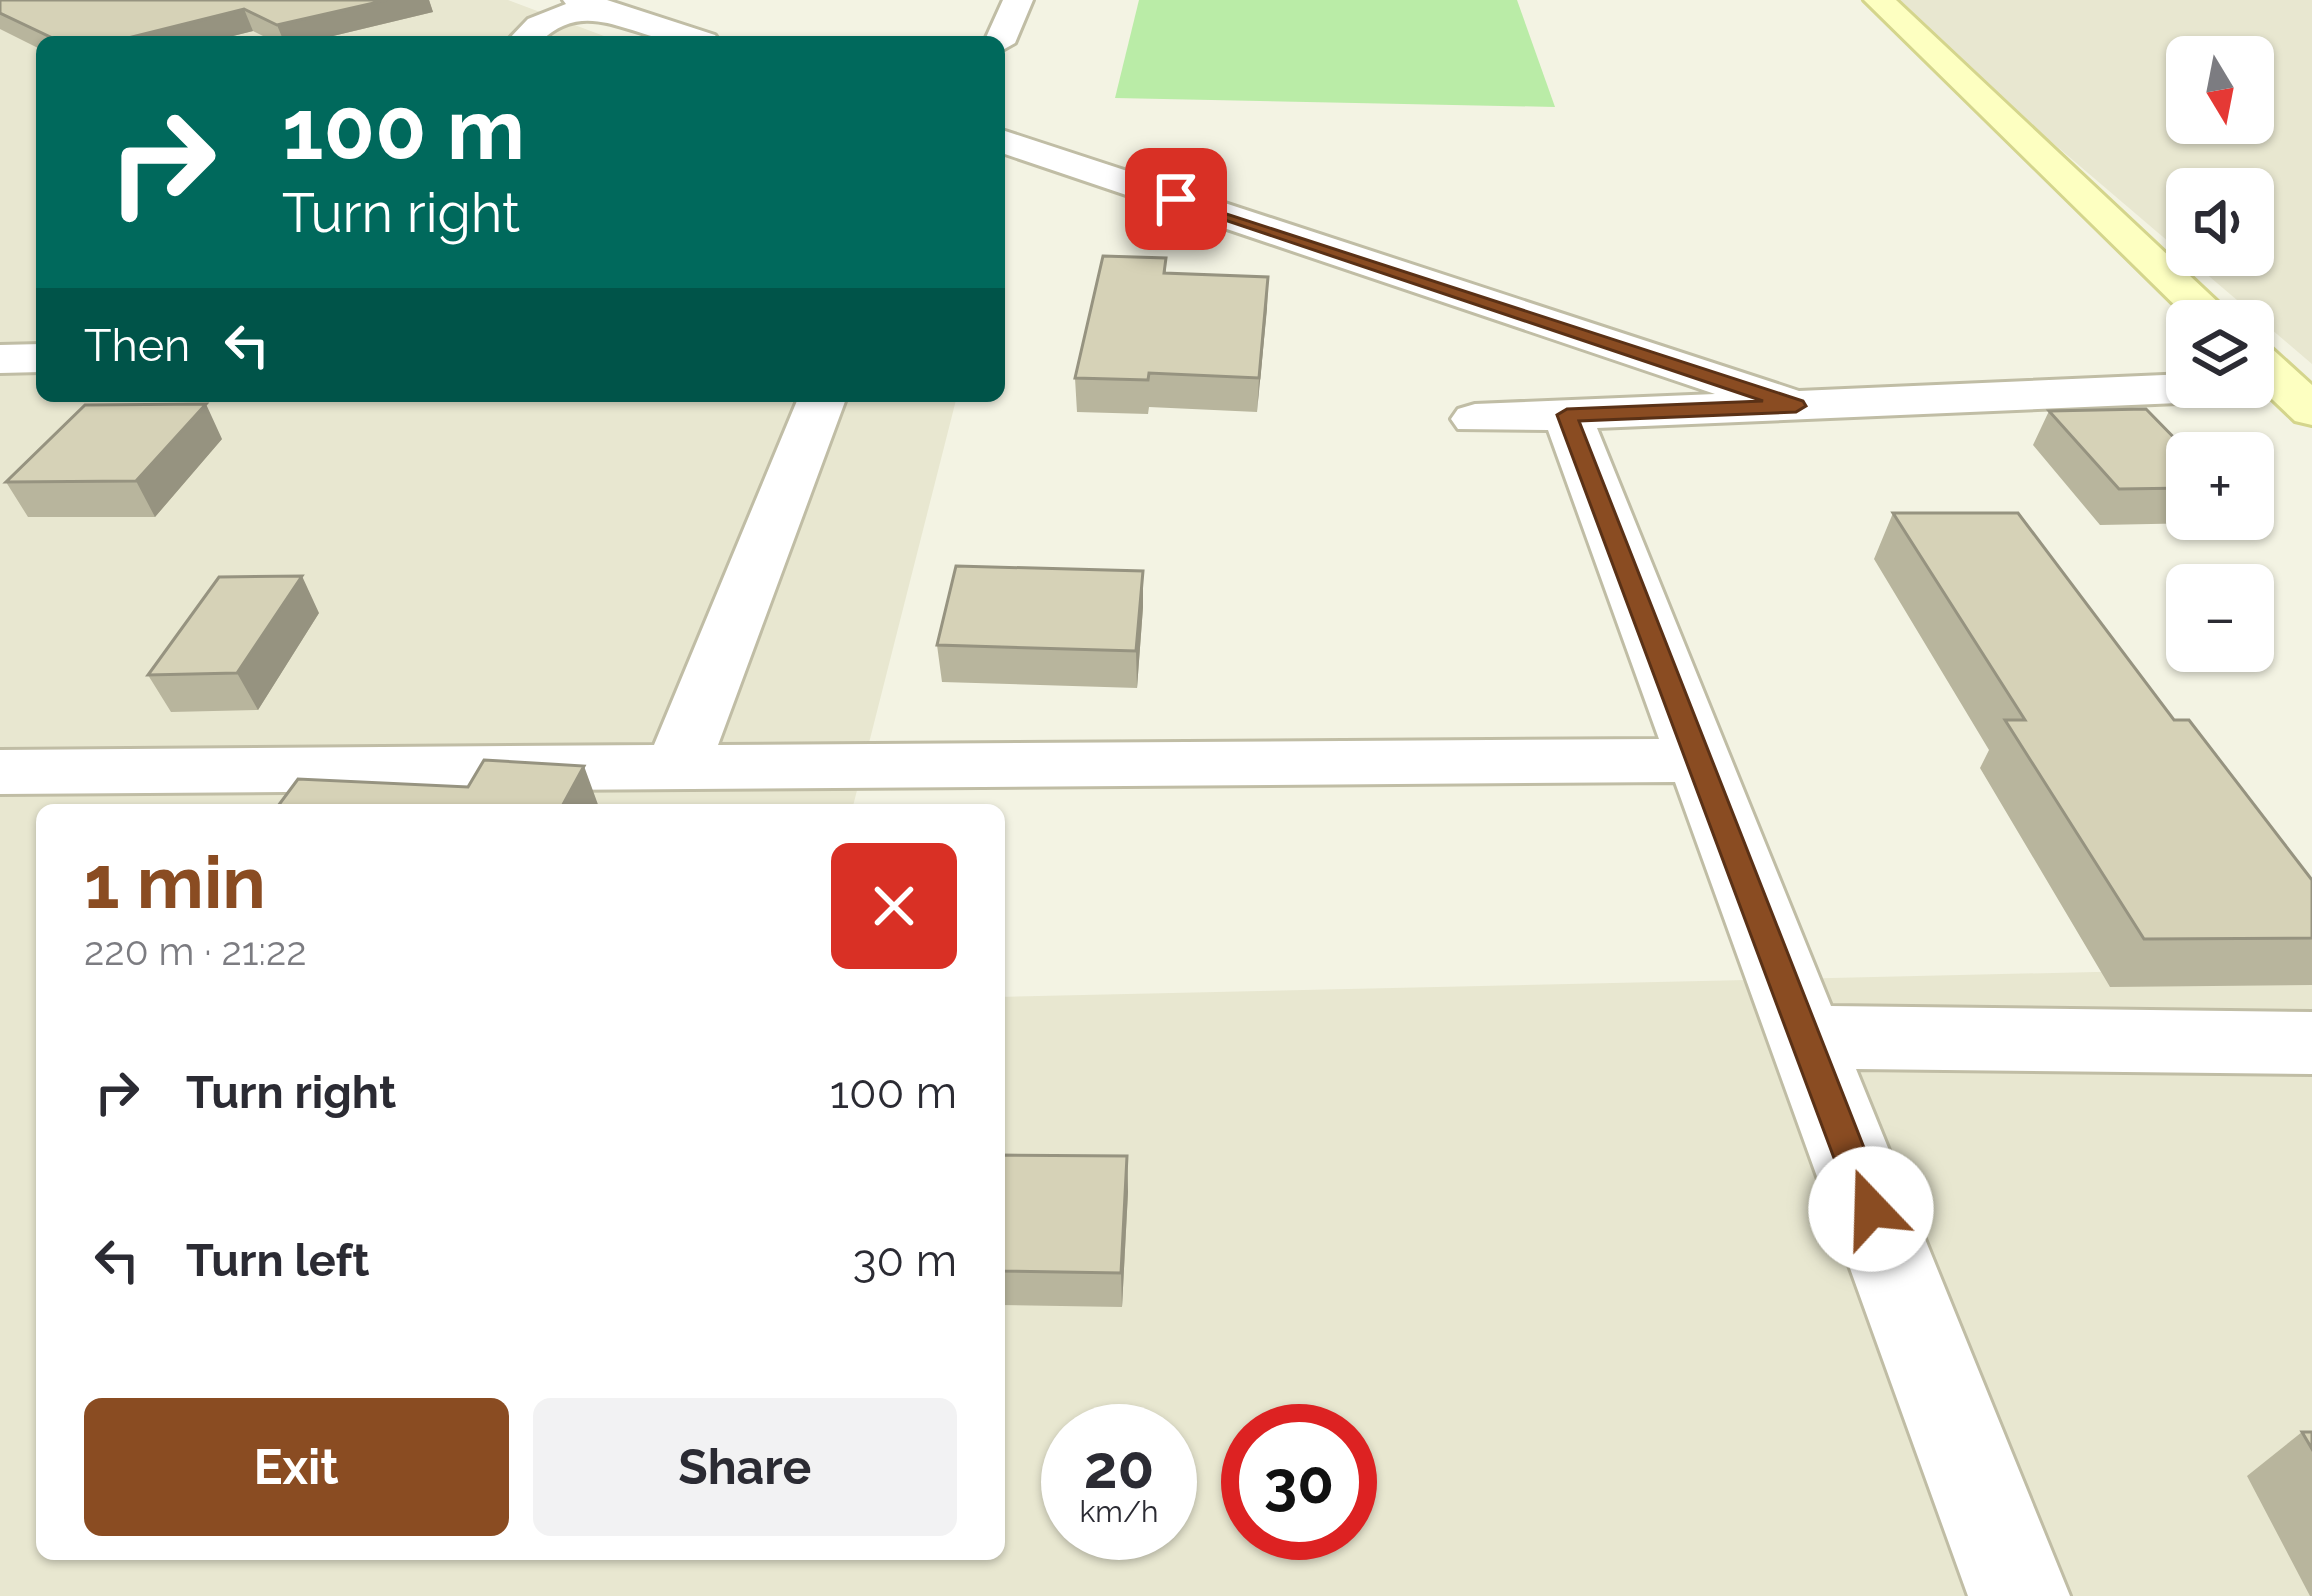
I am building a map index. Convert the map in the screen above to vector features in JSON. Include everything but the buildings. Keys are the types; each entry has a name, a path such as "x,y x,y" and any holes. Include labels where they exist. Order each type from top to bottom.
{"street":[{"path":"1002,36 1018,0"},
{"path":"1879,0 2194,300"},
{"path":"528,36 538,25 585,2 686,36"},
{"path":"1005,142 1796,406"},
{"path":"0,359 36,358"},
{"path":"1475,419 2166,390"},
{"path":"677,770 821,402"},
{"path":"1567,415 2019,1596"},
{"path":"0,772 1698,760"},
{"path":"1805,1036 2312,1043"}],"shaded area":[{"path":"0,0 508,0 604,36 36,36 36,402 955,402 854,804 36,804 36,1560 1005,1560 1005,997 2312,967 2312,1596 0,1596"},
{"path":"1885,0 2312,0 2312,364 2274,332 2274,300 2237,300 2209,276 2274,276 2274,168 2166,168 2166,240"}],"green space":[{"path":"1139,0 1517,0 1555,107 1115,98"}],"route":[{"path":"1176,199 1796,406 1567,415 1871,1209"}]}
